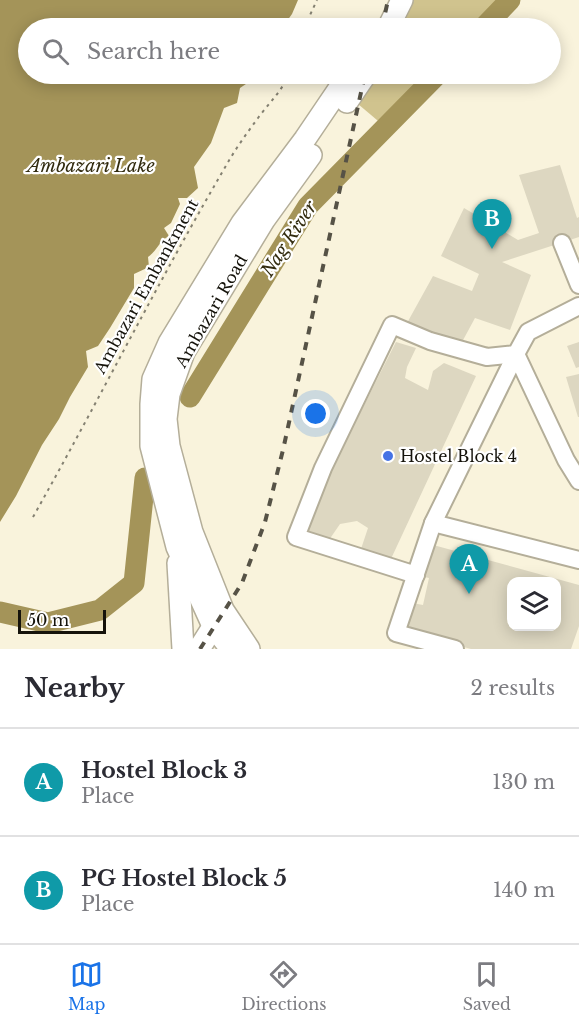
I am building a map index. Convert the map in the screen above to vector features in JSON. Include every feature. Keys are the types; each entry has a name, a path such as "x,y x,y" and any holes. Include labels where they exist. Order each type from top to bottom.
{"main road":[{"path":"377,18 386,0"},
{"path":"393,18 402,0"},
{"path":"183,649 177,547 151,446 153,379 169,343 242,224 306,139 342,84"},
{"name":"Ambazari Road","path":"225,634 175,473 166,419 169,394 184,352 264,220 359,84"},
{"path":"177,547 225,634 249,649"},
{"path":"199,649 225,634"}],"lane":[{"path":"562,243 579,285"},
{"path":"455,649 396,633 433,523 528,332 579,306"},
{"path":"416,575 296,537 323,468 392,326 430,341 488,357 516,354"},
{"path":"516,354 566,460 579,481"},
{"path":"433,523 579,560"}],"path":[{"path":"309,18 317,0"},
{"name":"Ambazari Embankment","path":"33,517 228,162 284,84"}],"shaded area":[{"path":"411,0 517,0 499,18 402,18"},
{"path":"369,84 435,84 390,131 358,104"}],"water":[{"name":"Ambazari Lake","path":"0,0 298,0 289,18 18,18 18,84 246,84 240,88 237,103 224,108 211,143 194,167 198,188 187,198 178,198 180,204 171,223 164,228 169,236 148,257 149,267 134,274 134,288 98,346 86,351 88,367 0,522"}],"building":[{"path":"560,165 577,218 579,217 579,237 502,262 531,275 510,330 475,318 462,342 407,323 433,276 472,291 479,274 441,256 464,208 518,240 539,233 519,175"},
{"name":"Hostel Block 4","path":"396,342 416,348 407,367 405,378 428,390 433,371 444,363 476,376 390,561 359,555 368,528 357,521 340,524 329,540 300,531"},
{"path":"579,342 579,367 576,368 567,346"},
{"path":"579,374 579,417 578,417 566,377"},
{"path":"426,543 550,577 507,577 507,631 561,631 561,580 579,585 579,626 571,649 471,649 398,629 407,602 423,605 429,578 416,575"}],"waterway":[{"name":"Nag River","path":"493,18 510,0"},
{"name":"Nag River","path":"190,397 308,206 428,84"},
{"name":"Nag River","path":"0,612 48,623 100,610 134,583 145,478"}],"railway":[{"path":"384,18 388,0"},
{"path":"200,649 242,583 265,522 283,450 363,84"}],"place":[{"name":"PG Hostel Block 5","path":"492,249"},
{"name":"Hostel Block 4","path":"388,456"},
{"name":"Hostel Block 3","path":"469,594"}]}
